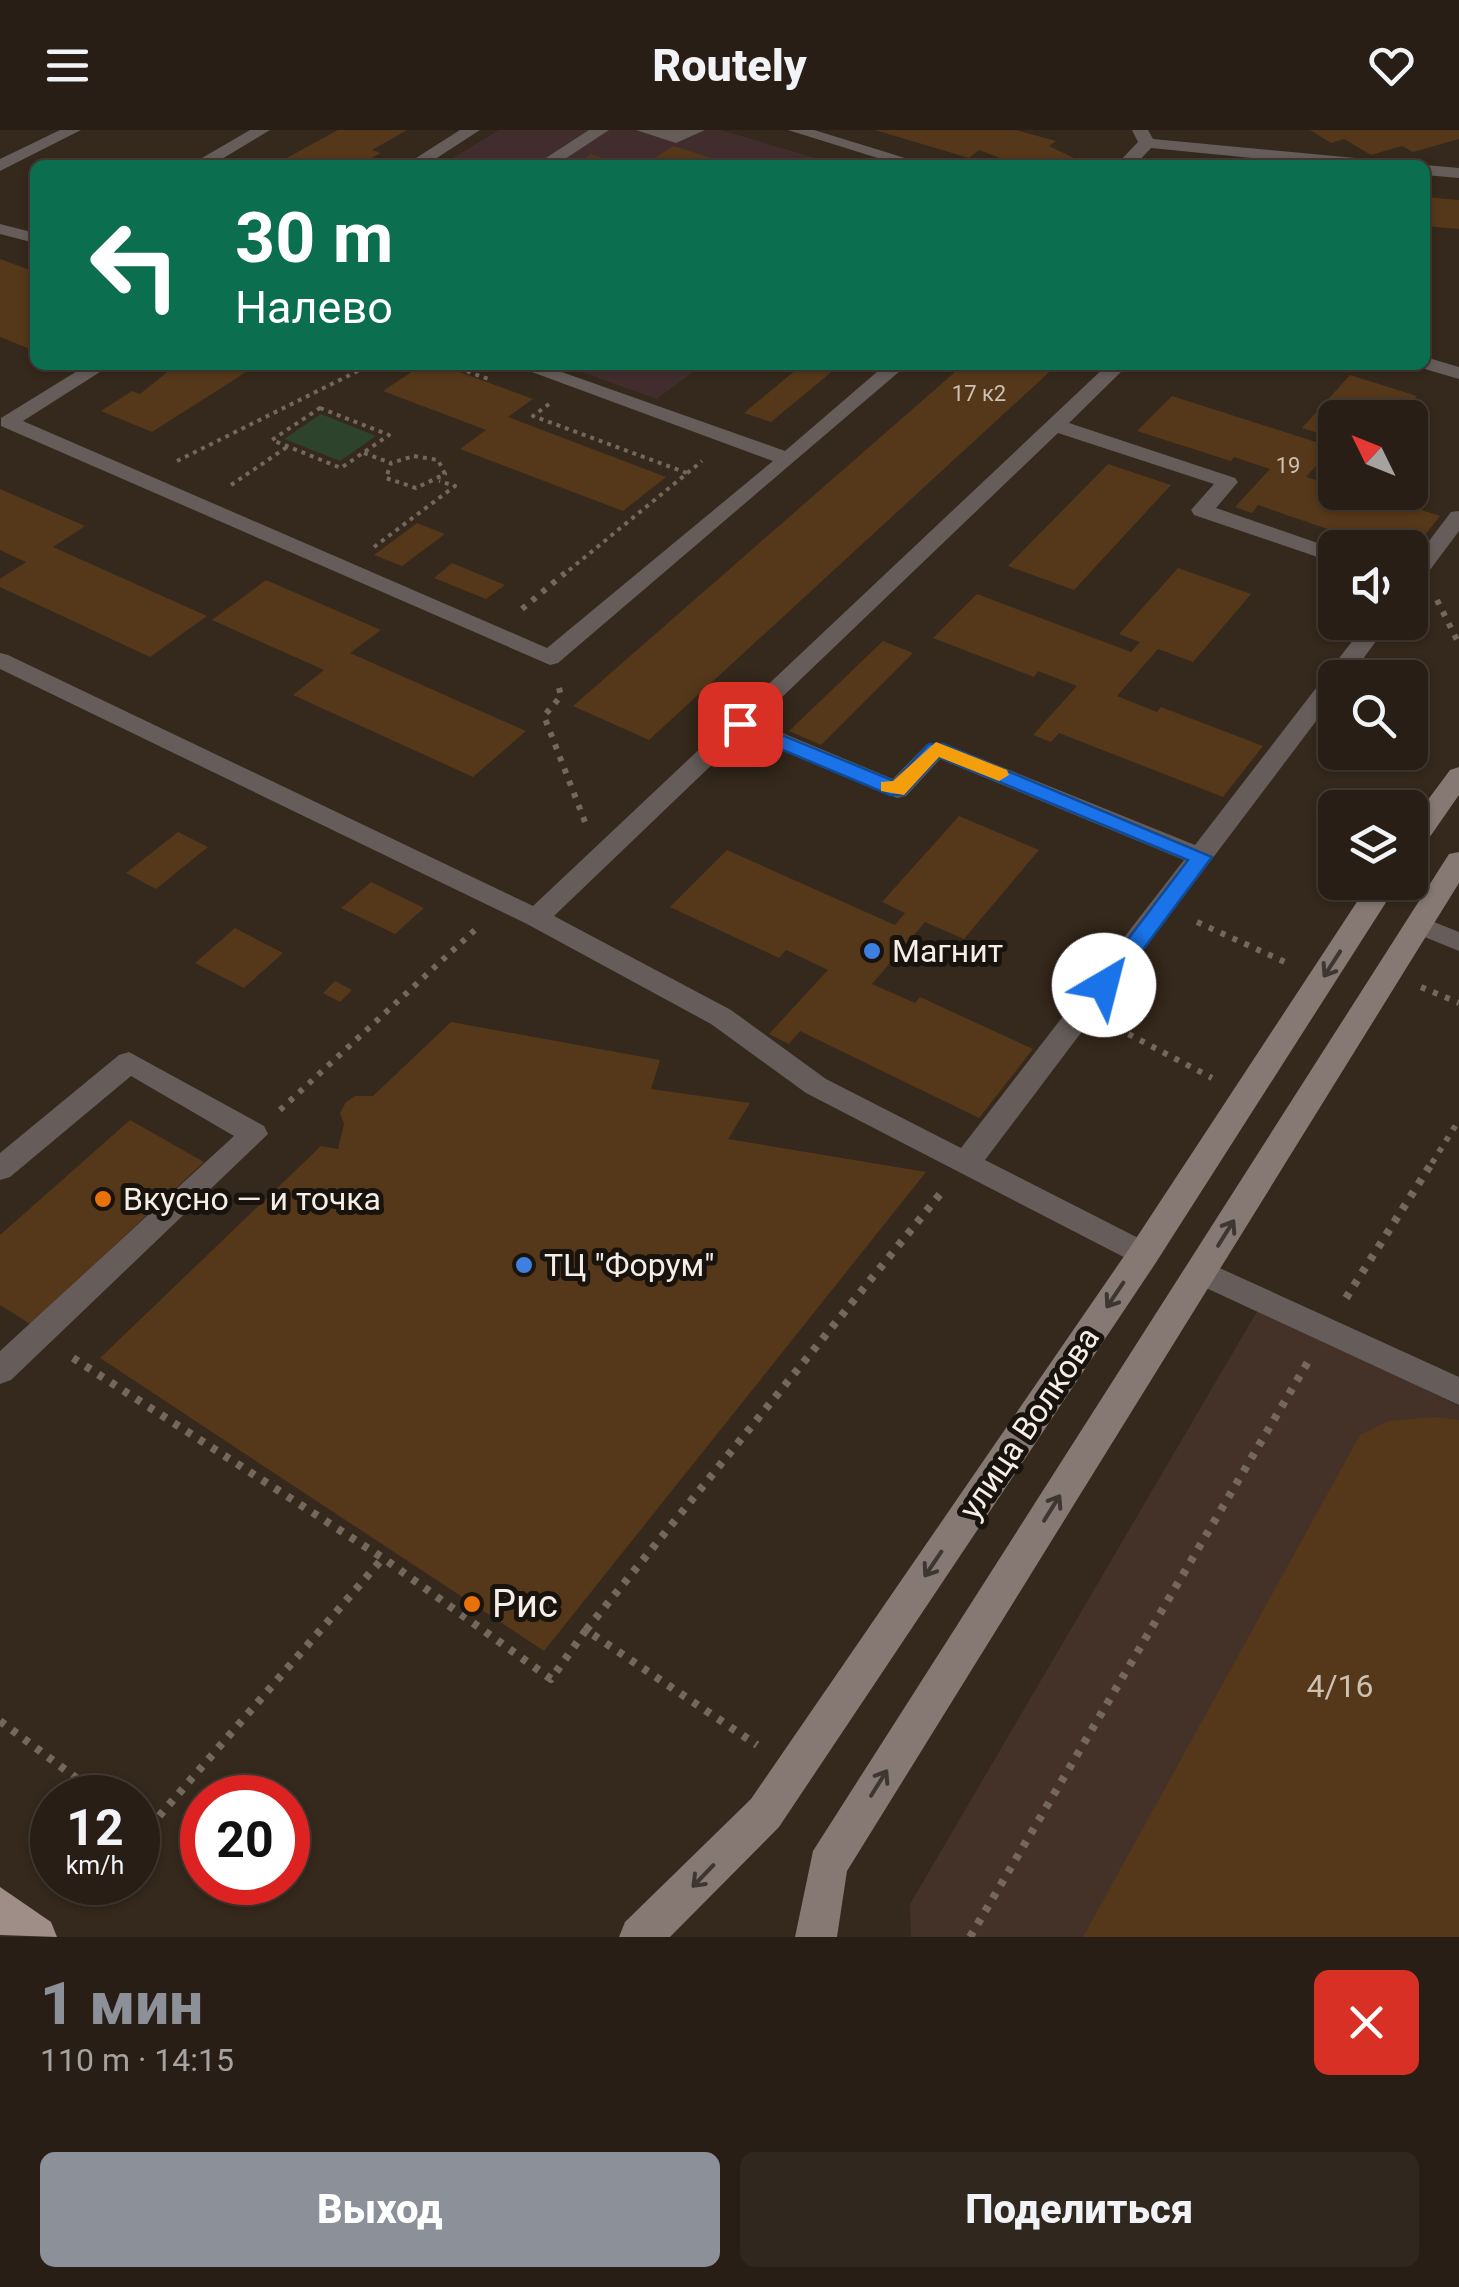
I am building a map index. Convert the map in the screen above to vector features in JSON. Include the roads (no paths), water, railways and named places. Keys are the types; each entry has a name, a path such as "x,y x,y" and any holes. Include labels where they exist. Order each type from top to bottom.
{"main road":[{"path":"1428,819 1459,776"},
{"name":"улица Волкова","path":"816,1937 826,1865 1459,861"},
{"name":"улица Волкова","path":"640,1937 765,1813 1143,1255 1372,900"},
{"path":"0,1908 36,1937"}],"lane":[{"path":"0,166 72,130"},
{"path":"207,160 262,130"},
{"path":"422,160 472,130"},
{"path":"552,160 600,130"},
{"path":"644,130 676,138 697,130"},
{"path":"796,130 901,160"},
{"path":"1128,160 1143,137 1335,160"},
{"path":"1430,170 1459,173"},
{"path":"0,229 30,237"},
{"path":"1430,364 1459,373"},
{"path":"3,422 93,370"},
{"path":"537,370 788,459"},
{"path":"3,422 550,658 891,370"},
{"path":"536,918 1113,370"},
{"path":"1056,425 1228,482 1202,510 1318,550"},
{"path":"1428,557 1459,516"},
{"path":"1350,660 1365,640"},
{"path":"0,660 536,918 721,1017 816,1086 1143,1255"},
{"path":"966,1163 1318,703"},
{"path":"740,724 897,790 936,749 1201,857"},
{"path":"1418,925 1459,942"},
{"path":"0,1169 129,1062 254,1134 0,1371"},
{"path":"1202,1272 1457,1386"}],"place":[{"name":"Магнит","path":"872,951"},
{"name":"Вкусно — и точка","path":"103,1199"},
{"name":"ТЦ \"Форум\"","path":"524,1265"},
{"name":"Рис","path":"472,1604"}]}
